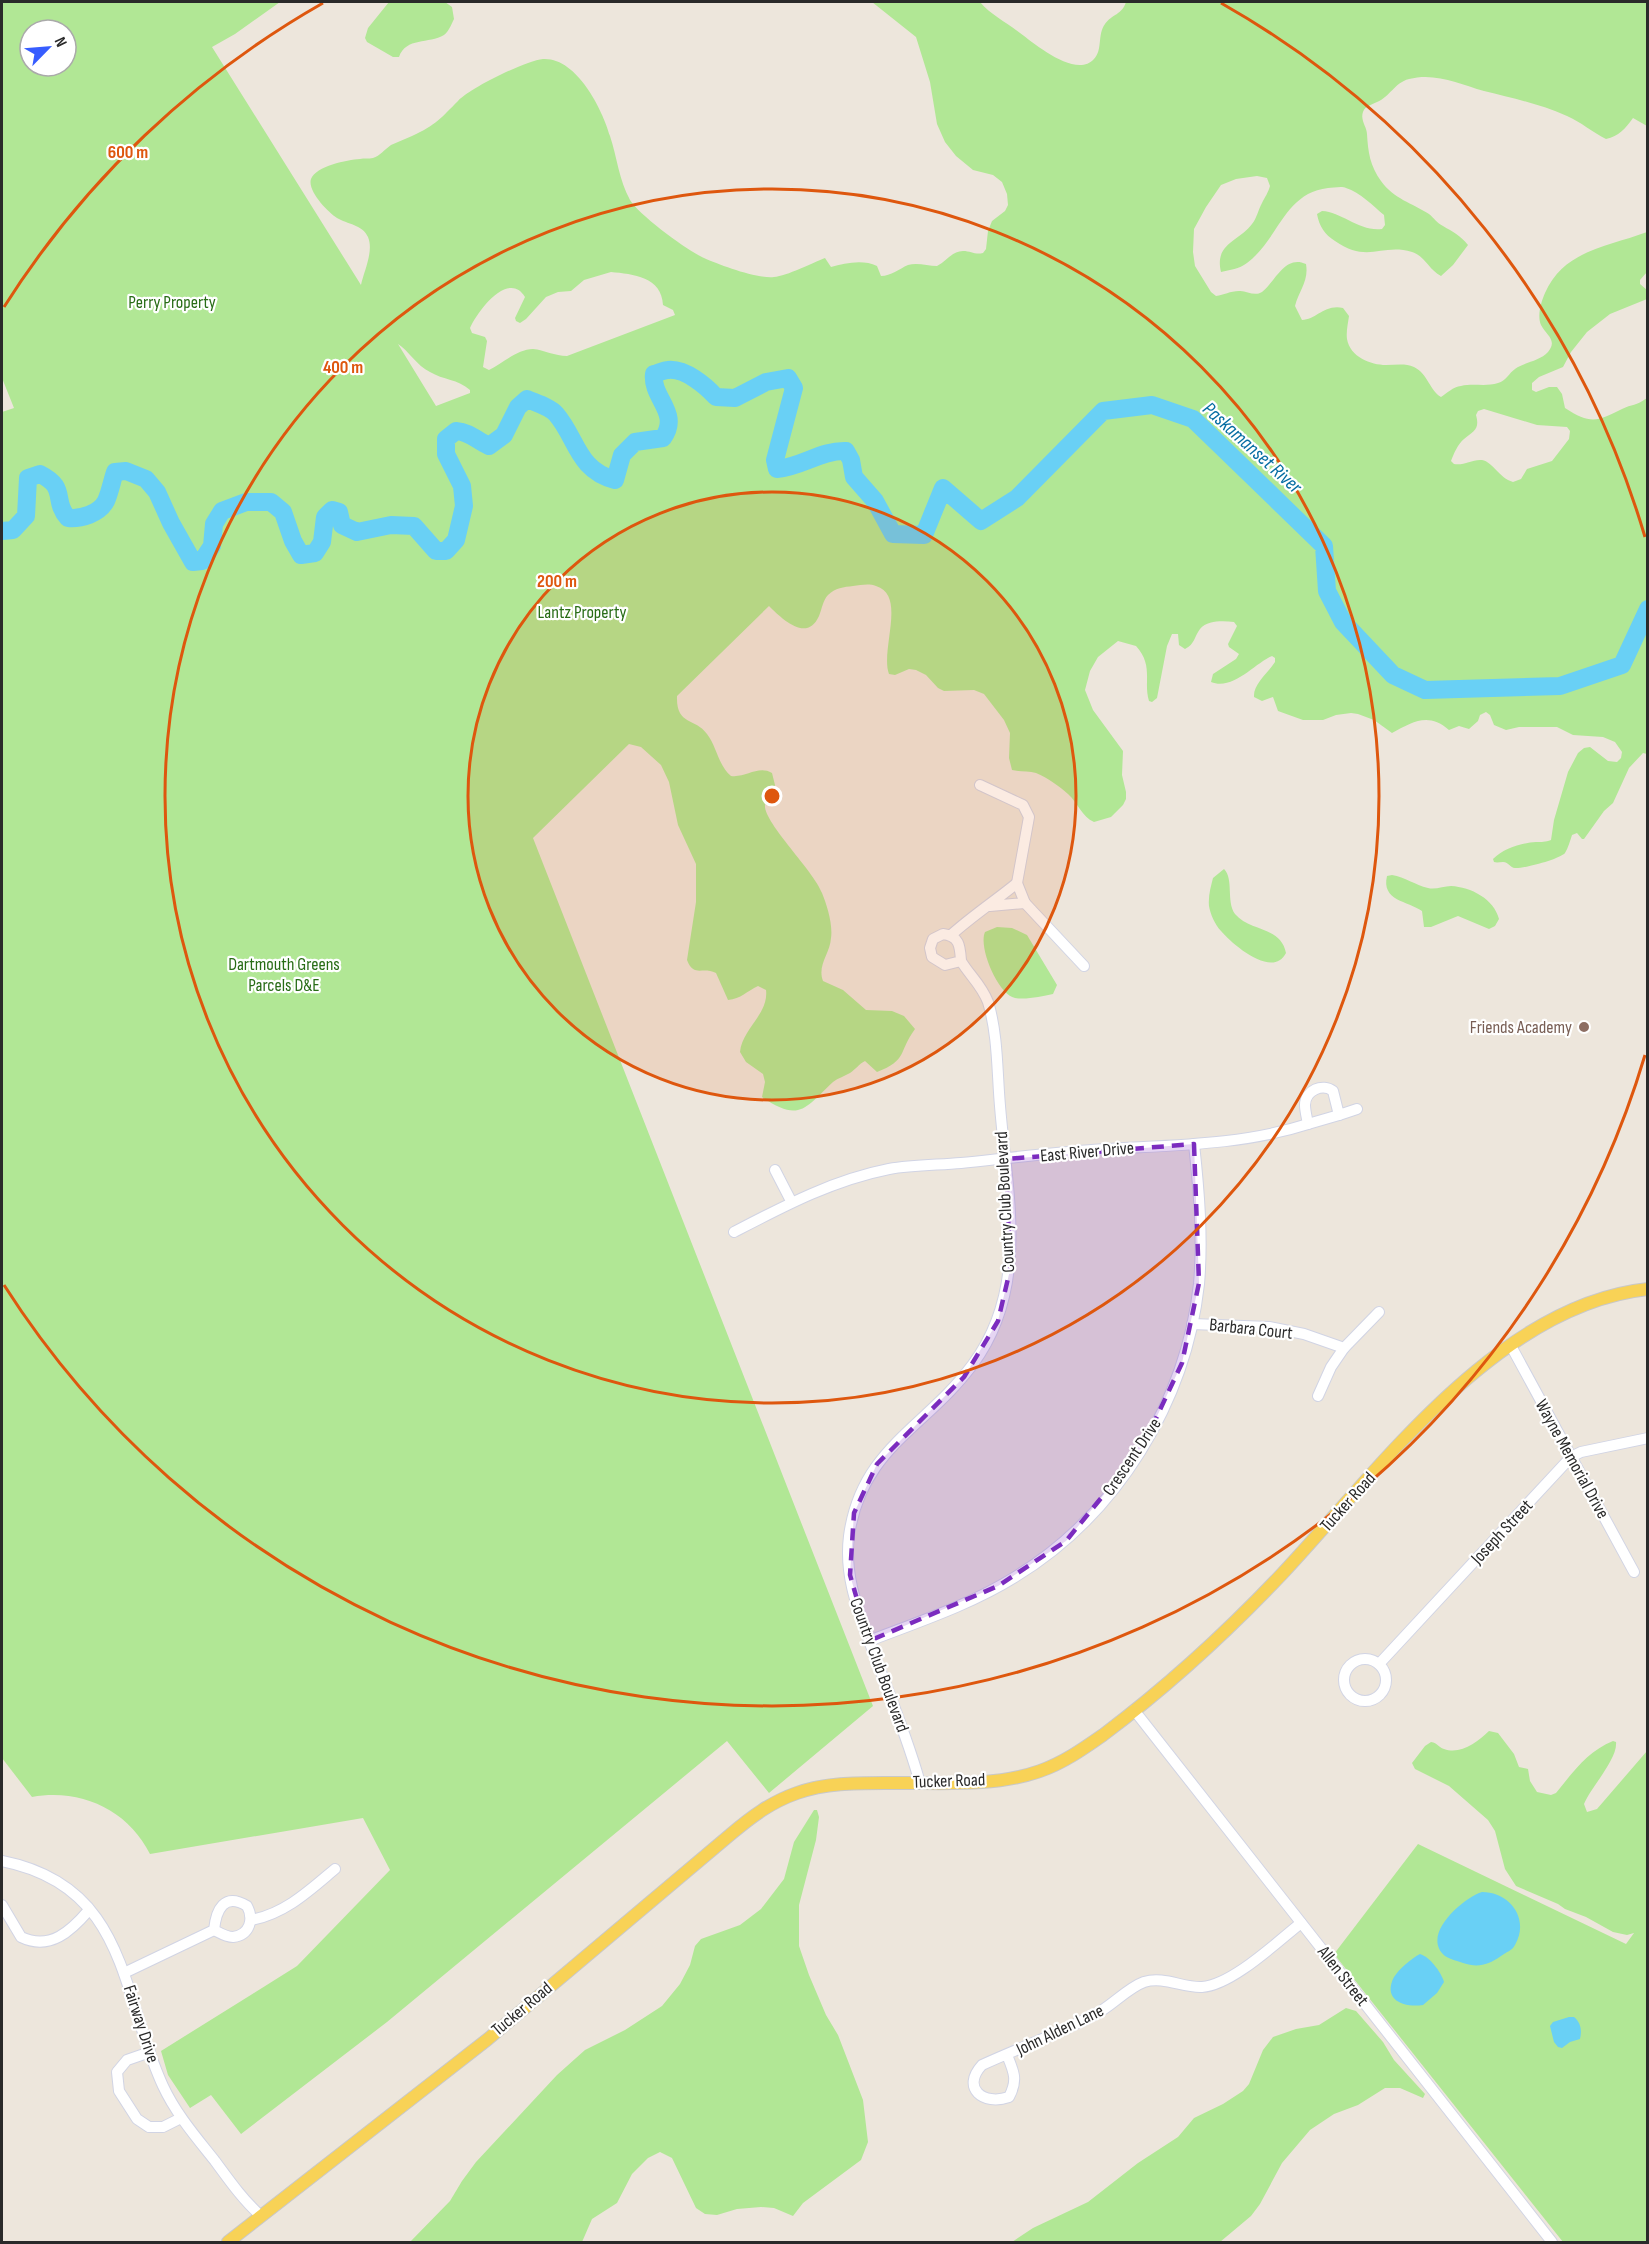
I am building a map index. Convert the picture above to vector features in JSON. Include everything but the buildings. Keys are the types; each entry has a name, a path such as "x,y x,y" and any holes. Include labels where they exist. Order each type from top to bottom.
{"main road":[{"name":"Tucker Road","path":"228,2242 469,2054 763,1809 793,1794 818,1787 842,1784 985,1781 1038,1772 1071,1756 1134,1710 1188,1666 1228,1629 1451,1392 1511,1346 1548,1323 1613,1295 1647,1289"}],"street":[{"path":"980,785 1023,805 1029,817 1017,883 1025,903 1084,966"},
{"path":"961,961 945,965 938,962 931,955 930,946 934,938 944,934 951,935 973,915 990,906 1017,883"},
{"path":"990,906 1025,903"},
{"name":"Country Club Boulevard","path":"920,1783 913,1756 853,1597 849,1575 848,1543 854,1513 863,1486 877,1464 901,1436 939,1403 964,1377 986,1345 998,1321 1007,1289 1010,1260 1006,1159 989,1007 980,986 961,961 960,944 951,935"},
{"path":"1308,1124 1305,1102 1310,1093 1319,1088 1329,1088 1333,1091 1339,1115"},
{"name":"East River Drive","path":"734,1232 791,1202 836,1184 891,1168 1102,1149 1194,1144 1273,1135 1357,1108"},
{"name":"Crescent Drive","path":"869,1641 951,1609 998,1586 1049,1554 1075,1531 1123,1476 1156,1425 1175,1384 1192,1324 1199,1283 1200,1248 1194,1144"},
{"path":"775,1170 791,1202"},
{"path":"1318,1396 1331,1367 1344,1348 1379,1312"},
{"name":"Barbara Court","path":"1192,1324 1269,1327 1344,1348"},
{"name":"Wayne Memorial Drive","path":"1511,1346 1634,1572"},
{"name":"Joseph Street","path":"1379,1664 1571,1457 1581,1452 1647,1438"},
{"name":"Allen Street","path":"1134,1710 1552,2242"},
{"name":"Fairway Drive","path":"2,1861 32,1868 70,1891 110,1937 164,2088 182,2118 236,2188 261,2216"},
{"path":"251,1920 276,1913 307,1893 335,1869"},
{"path":"231,1901 241,1902 247,1906 251,1920 243,1934 234,1937 226,1936 214,1930 215,1916 219,1908 231,1901"},
{"path":"2,1905 21,1937 37,1942 60,1937 89,1911"},
{"name":"John Alden Lane","path":"1007,2055 1014,2072 1015,2086 1009,2097 998,2101 986,2100 977,2092 974,2082 975,2073 982,2065 1101,2012 1146,1982 1175,1982 1202,1987 1216,1984 1238,1972 1301,1923"},
{"path":"124,1974 214,1930"},
{"path":"150,2052 127,2060 117,2072 119,2091 138,2119 149,2127 163,2127 182,2118"}],"highlighted area":[{"path":"1194,1144 1199,1283 1182,1363 1142,1448 1066,1541 998,1586 869,1641 850,1575 854,1513 877,1464 964,1377 998,1321 1010,1270 1006,1159"}],"green space":[{"path":"2,2 280,2 235,34 212,47 361,285 369,255 368,237 354,225 337,218 324,206 312,189 311,179 314,174 340,162 376,157 391,145 433,125 474,89 511,70 543,59 566,66 586,86 601,112 630,200 653,223 687,248 719,264 758,276 779,276 825,258 831,267 854,262 872,264 877,266 881,276 885,276 911,264 937,266 959,251 983,253 986,249 988,231 992,221 1005,211 1008,205 1007,194 1002,182 993,175 973,170 956,156 945,142 937,124 930,82 916,37 872,2 980,2 994,15 1045,51 1056,58 1077,65 1086,64 1094,59 1105,24 1122,10 1126,2 1647,2 1647,126 1633,118 1621,132 1606,139 1572,118 1547,108 1447,80 1428,77 1404,81 1381,100 1364,110 1362,118 1367,131 1370,159 1381,181 1392,192 1429,214 1468,245 1453,265 1441,276 1412,252 1357,251 1347,248 1328,236 1317,214 1322,211 1366,228 1382,229 1385,225 1384,215 1361,196 1344,187 1328,188 1301,198 1283,218 1258,253 1241,267 1234,269 1221,272 1221,255 1229,244 1254,222 1270,186 1267,178 1257,176 1236,179 1221,185 1194,229 1195,266 1211,292 1216,296 1236,291 1253,294 1262,292 1286,266 1299,262 1306,264 1305,281 1295,306 1302,320 1312,318 1331,308 1343,308 1349,316 1347,339 1352,351 1362,359 1374,363 1414,367 1423,374 1434,391 1441,397 1458,387 1501,382 1515,369 1545,355 1552,344 1541,325 1539,313 1553,279 1563,267 1588,252 1647,232 1647,272 1640,280 1640,284 1647,290 1647,299 1610,314 1587,332 1571,352 1563,367 1539,377 1532,383 1532,390 1536,392 1549,387 1557,387 1562,394 1565,408 1588,419 1607,416 1647,398 1647,754 1643,753 1629,768 1613,803 1604,811 1584,839 1577,833 1572,835 1565,853 1533,865 1513,868 1505,862 1494,862 1493,859 1513,847 1551,840 1554,820 1568,772 1578,753 1590,747 1608,761 1617,762 1622,752 1615,742 1603,737 1573,735 1557,727 1519,727 1506,730 1494,725 1490,715 1486,712 1480,715 1478,721 1469,729 1459,726 1449,730 1434,721 1427,720 1414,722 1392,733 1374,720 1358,714 1336,715 1323,720 1303,720 1278,711 1273,697 1262,701 1254,697 1258,683 1275,662 1272,656 1235,680 1219,684 1211,682 1213,674 1236,659 1239,654 1228,644 1237,626 1234,622 1225,621 1203,626 1191,645 1185,649 1179,645 1178,634 1172,634 1167,646 1157,698 1152,702 1149,701 1147,694 1145,660 1136,646 1118,641 1098,657 1090,671 1085,690 1093,710 1123,751 1122,775 1126,799 1111,817 1094,822 1086,817 1068,794 1057,785 1036,773 1012,770 1009,758 1010,733 1004,720 984,694 974,690 944,691 926,675 916,670 909,669 895,675 889,674 887,664 891,611 890,600 885,591 868,584 837,589 826,597 819,616 808,628 794,626 769,606 677,696 680,712 683,717 707,734 723,767 731,776 762,770 772,773 775,785 765,805 767,813 780,835 817,884 829,915 831,938 822,970 823,981 843,990 866,1010 892,1011 904,1016 915,1029 901,1055 887,1068 877,1072 865,1061 850,1073 833,1082 808,1105 794,1111 775,1105 762,1097 765,1082 763,1074 746,1062 740,1052 745,1036 763,1007 766,990 758,986 728,1000 716,973 693,969 687,960 696,902 696,864 678,825 669,782 661,765 641,747 629,744 533,838 873,1706 769,1793 727,1741 387,2022 241,2134 211,2095 190,2108 168,2075 161,2051 297,1966 390,1870 363,1818 150,1854 129,1825 116,1814 101,1806 85,1799 68,1796 32,1797 2,1758 2,412 14,408 2,378","holes":["611,272 637,276 652,283 658,288 663,305 673,310 675,315 567,356 533,349 516,354 489,370 483,367 487,341 485,337 472,333 470,328 494,296 511,288 518,290 525,297 515,318 520,323 546,297 558,292 571,291 584,280","398,344 425,369 461,384 470,390 470,393 436,406","1484,409 1537,425 1567,427 1570,431 1569,439 1552,461 1527,469 1521,479 1513,482 1486,461 1475,460 1454,464 1451,461 1458,446 1477,427 1476,415 1478,411"]},
{"path":"389,2 445,2 452,7 454,19 444,35 407,46 399,57 393,57 367,42 365,38 368,28"},
{"path":"1224,869 1229,878 1232,909 1235,914 1241,920 1278,938 1286,953 1280,960 1263,961 1253,957 1234,944 1217,926 1210,909 1209,895 1213,878"},
{"path":"1392,875 1428,888 1451,886 1474,892 1487,900 1499,919 1495,926 1489,929 1458,916 1431,927 1424,927 1422,911 1397,899 1388,891 1387,876"},
{"path":"997,927 1012,928 1027,935 1057,985 1053,994 1015,998 1002,989 991,970 984,948 985,932"},
{"path":"1489,1731 1498,1733 1514,1754 1519,1767 1528,1769 1530,1781 1537,1792 1551,1795 1556,1793 1588,1756 1604,1745 1616,1742 1609,1765 1584,1804 1587,1812 1597,1809 1647,1751 1647,2242 1563,2242 1334,1954 1418,1844 1626,1944 1634,1933 1627,1935 1613,1932 1586,1917 1516,1886 1505,1869 1495,1831 1488,1820 1449,1786 1415,1769 1412,1763 1431,1742 1444,1749 1463,1749"},
{"path":"814,1810 817,1810 819,1817 816,1840 799,1905 799,1946 809,1975 826,2015 838,2035 863,2100 868,2142 861,2160 803,2203 793,2216 774,2208 761,2207 737,2209 717,2215 705,2214 696,2208 672,2158 660,2152 648,2158 632,2174 617,2203 592,2219 582,2242 410,2242 450,2201 476,2162 557,2075 585,2050 625,2030 662,2006 680,1984 690,1965 695,1946 701,1939 740,1925 761,1909 784,1879 794,1842"},
{"path":"1346,2008 1356,2011 1383,2042 1394,2060 1425,2094 1423,2098 1400,2088 1385,2088 1358,2105 1334,2114 1310,2130 1282,2163 1251,2216 1220,2242 1012,2242 1033,2228 1088,2202 1138,2163 1178,2137 1194,2118 1243,2091 1249,2084 1263,2050 1273,2037 1296,2029 1319,2025"}],"water":[{"path":"1482,1892 1492,1893 1509,1902 1519,1917 1519,1935 1511,1950 1496,1959 1483,1965 1468,1965 1445,1956 1439,1947 1438,1938 1441,1928 1455,1909"},
{"path":"1420,1954 1435,1965 1444,1982 1437,1993 1423,2005 1402,2004 1393,1997 1391,1985 1399,1971"},
{"path":"1574,2017 1580,2024 1580,2039 1562,2048 1558,2047 1554,2042 1550,2026 1553,2022"}],"waterway":[{"name":"Paskamanset River","path":"2,531 13,530 26,516 28,478 40,474 49,479 57,489 63,512 68,518 73,518 89,515 103,506 115,472 126,471 146,479 157,492 193,562 202,561 212,546 214,524 222,511 246,502 271,502 283,512 293,541 301,555 315,553 322,542 325,517 332,510 339,512 342,525 357,532 391,525 414,526 436,551 446,551 456,540 464,506 462,486 446,454 446,439 456,431 489,446 504,435 518,407 527,399 553,412 563,423 585,461 602,475 615,480 622,455 635,442 663,438 668,429 667,413 654,383 654,374 675,370 695,379 716,397 735,398 766,382 788,378 794,388 775,460 777,469 828,453 846,451 851,460 854,477 875,501 893,534 924,535 943,488 981,521 1017,498 1103,411 1152,405 1193,419 1324,546 1327,591 1343,622 1393,675 1425,690 1560,686 1622,665 1648,609"}],"place":[{"name":"Friends Academy","path":"1584,1027"}],"park label":[{"name":"Perry Property","path":"172,302"},
{"name":"Lantz Property","path":"582,612"},
{"name":"Dartmouth Greens Parcels D&E","path":"284,974"}]}
